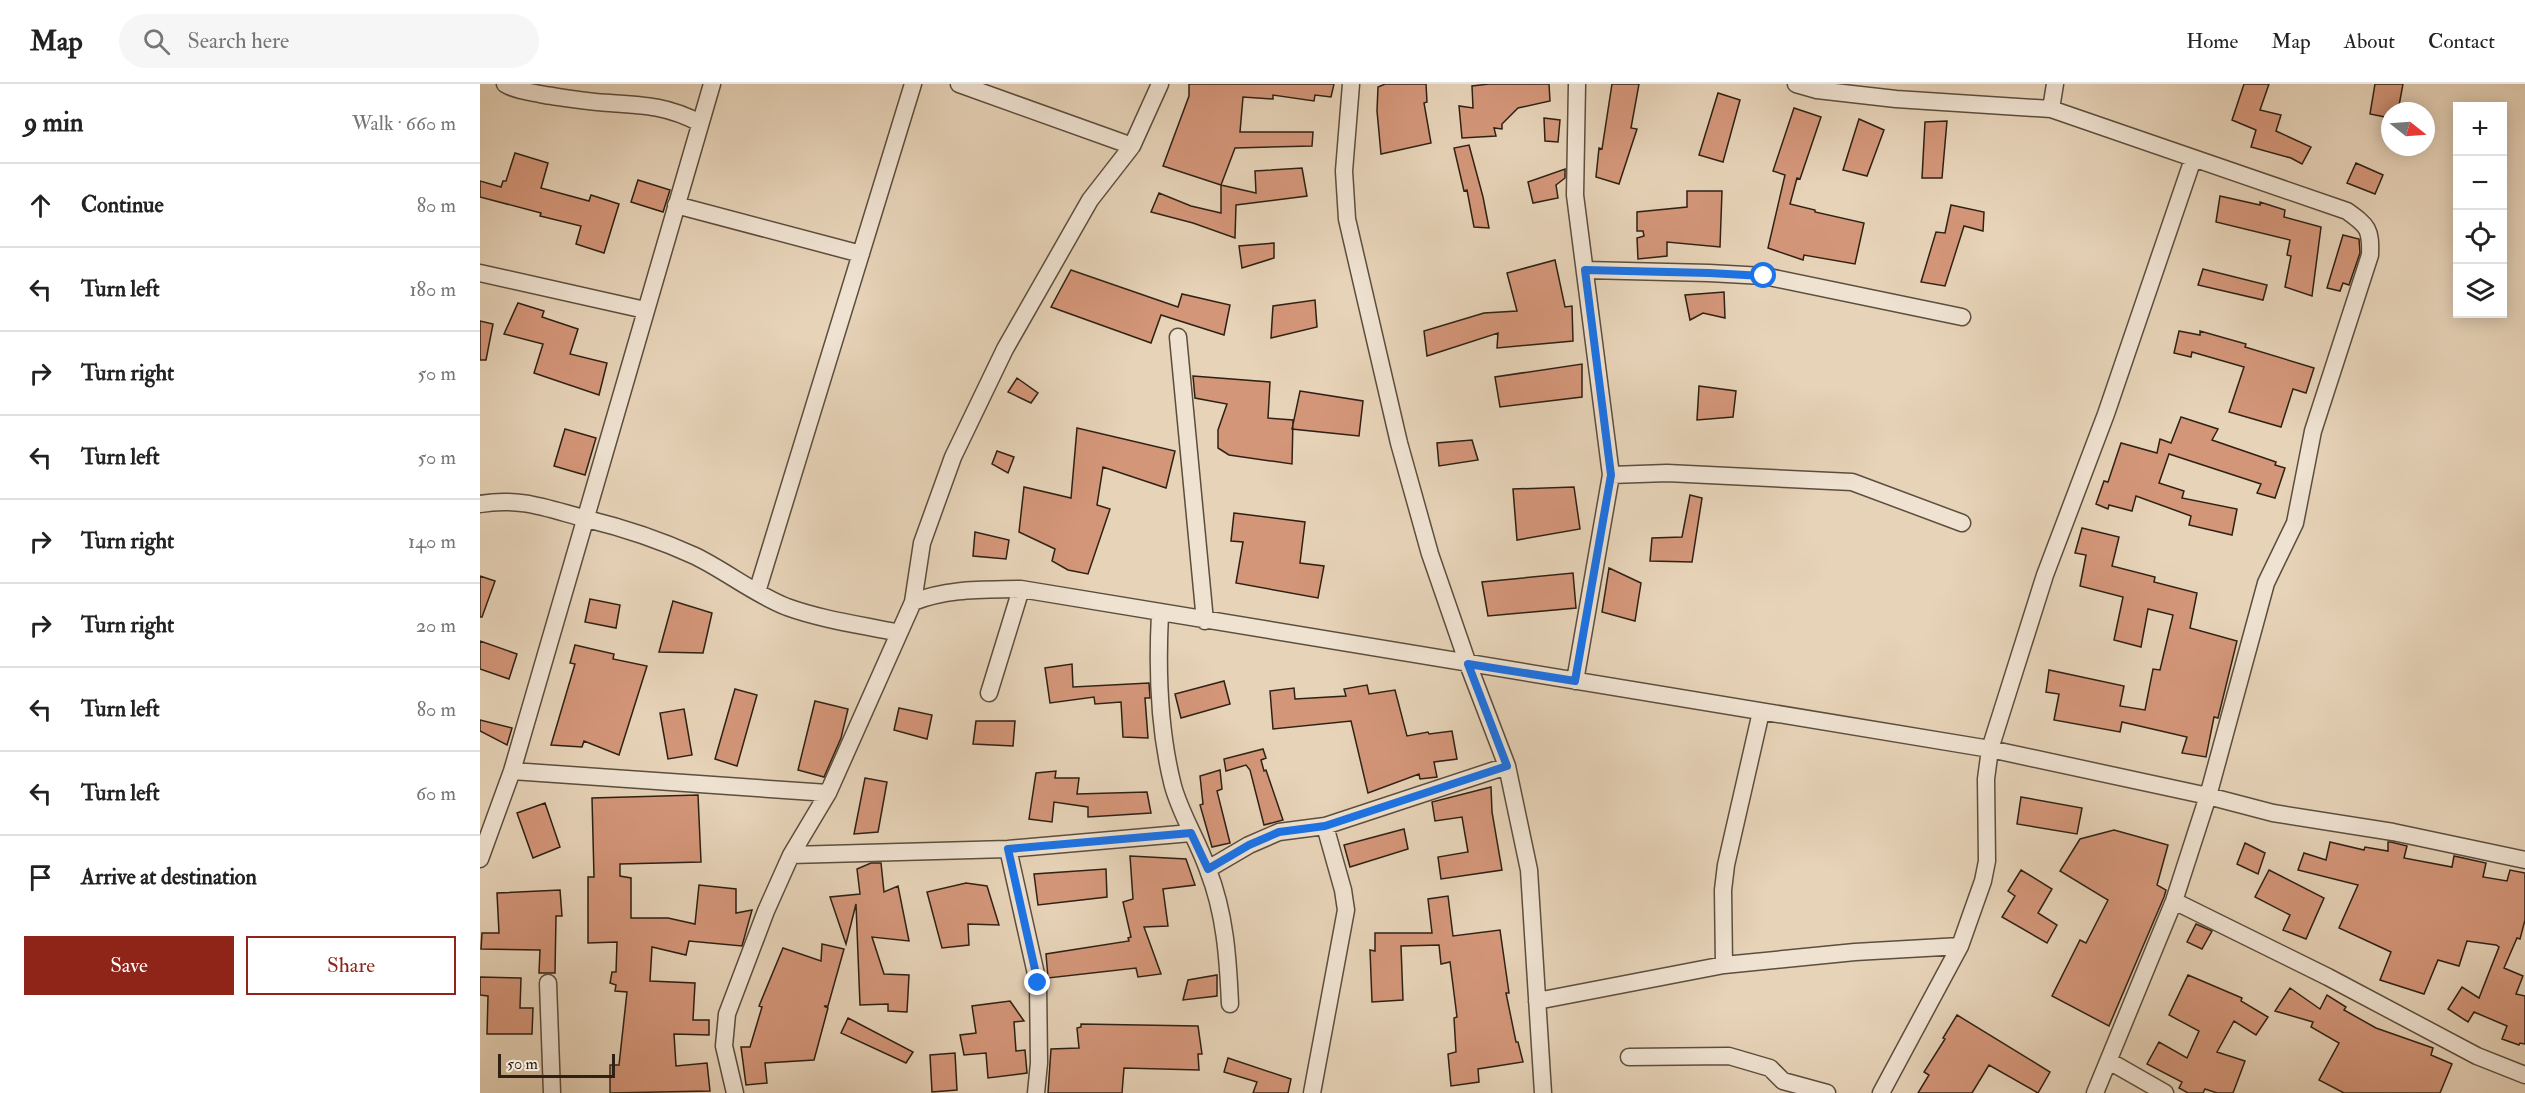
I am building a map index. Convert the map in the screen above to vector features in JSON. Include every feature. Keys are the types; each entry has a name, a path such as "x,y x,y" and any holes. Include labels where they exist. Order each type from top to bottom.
{"street":[{"path":"505,84 527,92 562,98 634,103 660,108 700,123"},
{"path":"480,859 512,771 712,84"},
{"path":"757,592 913,84"},
{"path":"959,84 1132,146"},
{"path":"735,1093 724,1046 727,1014 766,911 791,855 828,793 913,602 922,543 953,457 990,377 1090,200 1132,146 1160,84"},
{"path":"1351,84 1344,171 1347,219 1399,443 1430,554 1468,664 1507,766 1529,870 1543,1093"},
{"path":"1575,681 1611,475 1575,195 1577,84"},
{"path":"1796,84 1817,90 1896,99 2051,110 2347,211 2364,223 2371,234 2370,255 2313,431 2295,523 2266,583 2208,796 2174,901 2095,1093"},
{"path":"2051,110 2055,84"},
{"path":"1881,1093 1960,946 1988,861 1986,779 1990,749 2045,574 2106,414 2193,159"},
{"path":"676,205 861,254"},
{"path":"1585,270 1764,276 1962,317"},
{"path":"480,273 645,310"},
{"path":"1178,337 1205,621"},
{"path":"1611,475 1667,473 1852,482 1962,523"},
{"path":"480,504 495,501 526,502 649,537 697,557 757,592 787,606 823,617 898,633"},
{"path":"913,602 936,593 962,590 1021,590 1990,749 2208,796 2273,813 2404,835 2525,860"},
{"path":"989,693 1021,590"},
{"path":"1161,614 1158,644 1163,735 1173,787 1208,869 1228,947 1230,1004"},
{"path":"1724,965 1723,890 1726,865 1761,712"},
{"path":"1208,869 1249,845 1279,832 1325,826 1507,766"},
{"path":"512,771 828,793"},
{"path":"1312,1093 1346,910 1343,890 1325,826"},
{"path":"791,855 1008,849 1191,833"},
{"path":"1008,849 1038,983 1039,1063 1036,1093"},
{"path":"2174,901 2328,977 2477,1056 2525,1075"},
{"path":"1537,1001 1724,965 1855,952 1960,946"},
{"path":"548,983 552,1093"},
{"path":"1629,1057 1729,1056 1770,1068 1790,1088 1827,1093"},
{"path":"2109,1061 2165,1093"}],"building":[{"path":"1189,84 1334,84 1331,97 1315,95 1314,101 1273,95 1273,99 1243,97 1240,132 1313,132 1312,146 1235,148 1221,185 1163,166 1189,96"},
{"path":"1385,84 1426,84 1427,102 1424,103 1431,143 1381,154 1377,111 1378,87"},
{"path":"1549,84 1550,101 1518,108 1502,124 1502,129 1494,128 1496,136 1462,138 1459,106 1473,108 1472,86"},
{"path":"1612,84 1639,84 1631,128 1637,129 1619,184 1596,177 1599,148 1602,149"},
{"path":"2244,84 2269,84 2260,110 2281,115 2276,131 2311,147 2302,164 2291,158 2251,147 2256,130 2232,120"},
{"path":"2375,84 2403,84 2400,102 2381,102 2381,116 2370,114"},
{"path":"1718,93 1740,100 1723,162 1699,155"},
{"path":"1794,108 1821,117 1800,179 1797,178 1790,204 1864,223 1855,264 1804,255 1803,260 1768,248 1785,175 1773,171"},
{"path":"1544,118 1560,120 1558,142 1545,141"},
{"path":"1859,119 1884,130 1867,176 1843,170"},
{"path":"1947,121 1942,178 1922,178 1925,122"},
{"path":"1469,145 1489,228 1474,227 1467,190 1464,191 1454,148"},
{"path":"515,153 548,163 541,188 589,201 591,195 619,204 604,253 576,244 581,226 480,197 480,181 501,187 503,181 506,181"},
{"path":"2356,163 2383,175 2375,194 2347,183"},
{"path":"1302,168 1307,196 1236,205 1235,238 1193,223 1151,212 1159,193 1191,206 1221,213 1221,185 1256,193 1255,171"},
{"path":"1565,169 1565,178 1556,185 1558,198 1533,203 1528,182"},
{"path":"638,180 670,190 663,212 631,202"},
{"path":"1687,191 1722,191 1720,247 1667,242 1667,256 1638,259 1637,238 1644,236 1643,231 1637,231 1637,212 1687,207"},
{"path":"2220,196 2260,205 2260,202 2285,210 2284,217 2321,227 2312,296 2285,287 2291,256 2287,255 2290,240 2216,222"},
{"path":"1951,205 1984,212 1983,231 1964,226 1945,286 1921,282 1936,232 1945,233"},
{"path":"2343,235 2359,239 2360,253 2349,285 2343,283 2340,291 2327,288"},
{"path":"1274,243 1274,258 1242,268 1239,246"},
{"path":"1555,260 1565,307 1572,306 1573,341 1497,348 1498,333 1427,356 1424,331 1484,313 1517,311 1507,273"},
{"path":"2203,269 2267,285 2263,300 2198,285"},
{"path":"1071,270 1178,307 1182,294 1230,305 1224,335 1161,315 1151,343 1051,307"},
{"path":"1724,292 1725,318 1703,313 1690,320 1685,295"},
{"path":"1315,300 1317,327 1271,338 1273,306"},
{"path":"518,303 544,311 542,317 578,329 570,354 607,363 599,395 534,373 543,344 504,334"},
{"path":"480,321 493,324 486,360 480,360"},
{"path":"2179,331 2200,335 2200,331 2246,344 2245,347 2314,368 2306,393 2293,389 2281,427 2229,412 2244,367 2192,352 2191,357 2174,353"},
{"path":"1582,364 1582,397 1500,407 1495,377"},
{"path":"1193,376 1270,382 1268,418 1293,420 1292,464 1229,455 1218,448 1218,430 1227,404 1195,398"},
{"path":"1017,378 1038,393 1031,403 1008,392"},
{"path":"1699,386 1736,391 1733,417 1697,420"},
{"path":"1300,391 1363,401 1359,436 1292,429"},
{"path":"2181,417 2218,429 2212,440 2276,462 2275,465 2285,468 2275,498 2257,493 2261,484 2169,454 2159,483 2184,491 2182,498 2237,509 2232,535 2189,525 2191,516 2136,496 2132,511 2109,505 2108,509 2096,504 2104,481 2108,482 2121,443 2157,453 2160,439 2171,443"},
{"path":"1077,428 1175,451 1166,488 1103,467 1097,505 1110,509 1088,574 1068,570 1052,561 1055,549 1019,532 1024,487 1071,498"},
{"path":"565,429 596,438 585,475 554,466"},
{"path":"1472,440 1478,460 1439,466 1437,443"},
{"path":"997,451 1014,457 1008,473 992,464"},
{"path":"1574,487 1580,529 1517,540 1513,489"},
{"path":"1690,495 1702,498 1692,562 1650,561 1652,538 1682,537"},
{"path":"1234,513 1305,522 1300,563 1324,566 1318,598 1236,583 1243,542 1231,541"},
{"path":"2082,528 2119,537 2112,566 2155,577 2154,582 2197,593 2190,628 2237,641 2218,718 2214,717 2206,757 2182,753 2187,737 2122,722 2120,732 2054,720 2059,694 2046,692 2049,670 2124,686 2120,706 2145,710 2153,669 2160,670 2173,615 2148,609 2141,647 2114,640 2123,597 2080,586 2086,555 2075,553"},
{"path":"975,532 1009,540 1006,559 973,556"},
{"path":"1609,568 1641,583 1635,621 1602,612"},
{"path":"1573,573 1576,608 1488,616 1482,582"},
{"path":"480,576 495,581 482,617 480,617"},
{"path":"590,599 620,605 616,628 585,622"},
{"path":"673,601 712,613 703,653 659,652"},
{"path":"480,641 517,654 509,679 480,669"},
{"path":"575,645 614,654 613,659 647,666 619,755 584,741 582,747 551,745 575,664 570,663"},
{"path":"1072,664 1073,687 1149,683 1150,698 1145,698 1148,738 1123,737 1121,702 1095,704 1094,697 1050,703 1045,668"},
{"path":"1224,681 1230,704 1181,718 1175,694"},
{"path":"1367,685 1369,694 1395,690 1407,736 1452,731 1457,759 1434,762 1437,777 1420,779 1419,774 1368,793 1351,721 1273,729 1270,691 1294,688 1295,699 1346,696 1344,689"},
{"path":"735,689 757,695 737,766 715,759"},
{"path":"815,701 848,709 841,738 824,777 798,770"},
{"path":"899,708 932,715 927,739 894,730"},
{"path":"684,709 692,755 668,759 660,713"},
{"path":"480,720 512,728 507,745 480,731"},
{"path":"976,721 1015,721 1013,746 973,744"},
{"path":"1263,749 1266,758 1261,760 1264,771 1266,770 1283,820 1264,825 1250,770 1246,765 1226,771 1224,759"},
{"path":"1220,770 1222,789 1217,791 1230,843 1212,847 1200,805 1203,804 1200,776"},
{"path":"1056,771 1055,778 1079,778 1077,794 1147,792 1151,813 1088,817 1088,807 1054,802 1052,822 1029,819 1036,773"},
{"path":"865,778 887,782 878,832 854,834"},
{"path":"1491,787 1492,812 1502,870 1441,879 1438,857 1468,852 1462,817 1435,821 1432,802"},
{"path":"698,795 701,862 620,864 620,876 631,878 631,918 668,918 695,924 699,885 736,889 736,913 752,910 742,946 689,941 686,955 652,947 650,981 695,983 693,1020 709,1020 709,1035 674,1034 676,1066 707,1063 710,1091 610,1093 610,1065 619,1065 627,992 615,991 616,985 610,983 612,972 616,972 617,942 588,943 588,877 594,877 592,798"},
{"path":"2021,797 2082,808 2077,834 2017,824"},
{"path":"545,803 560,847 533,858 517,813"},
{"path":"1404,829 1408,849 1350,867 1344,845"},
{"path":"2114,830 2168,845 2157,885 2166,890 2164,897 2109,1026 2052,996 2080,940 2086,943 2108,900 2060,871 2080,839"},
{"path":"2330,842 2364,850 2365,847 2388,851 2388,842 2391,842 2407,846 2404,858 2452,867 2454,856 2486,863 2483,877 2507,881 2510,870 2525,873 2525,920 2520,939 2517,938 2504,968 2523,976 2516,994 2525,996 2525,1044 2520,1043 2519,1045 2502,1039 2507,1026 2474,1012 2468,1022 2448,1009 2462,987 2479,998 2499,947 2496,945 2467,941 2459,966 2438,960 2424,994 2380,980 2391,952 2339,928 2358,885 2298,870 2304,853 2326,860"},
{"path":"2245,843 2265,853 2258,874 2237,864"},
{"path":"1130,856 1186,859 1195,885 1163,889 1168,926 1144,927 1161,974 1138,977 1136,968 1048,978 1046,954 1129,941 1128,938 1131,937 1123,902 1133,899"},
{"path":"871,863 881,863 884,892 898,886 909,941 872,937 884,974 909,975 907,1012 888,1011 888,1004 860,1005 856,904 846,944 830,897 860,894 857,869"},
{"path":"1106,869 1107,897 1038,905 1034,874"},
{"path":"2021,870 2052,889 2038,913 2057,925 2047,943 2002,917 2015,896 2008,891"},
{"path":"2269,870 2324,898 2306,939 2283,930 2290,915 2255,897"},
{"path":"966,883 987,886 999,925 968,924 969,945 942,948 927,892"},
{"path":"560,890 562,916 556,916 555,973 539,973 540,950 481,949 482,933 499,933 497,893"},
{"path":"1448,896 1453,936 1500,930 1509,993 1506,993 1516,1042 1518,1042 1523,1062 1478,1069 1479,1082 1451,1086 1448,1054 1456,1052 1454,1018 1457,1017 1450,962 1441,964 1439,945 1401,946 1403,1000 1372,1002 1370,950 1375,951 1375,933 1432,933 1428,899"},
{"path":"2196,924 2212,931 2202,949 2187,942"},
{"path":"822,944 844,949 828,1006 824,1006 828,1008 814,1060 765,1063 767,1083 746,1085 741,1047 750,1047 762,1007 759,1006 783,948 821,961"},
{"path":"1217,975 1217,996 1183,1000 1188,980"},
{"path":"2188,975 2242,998 2241,1001 2268,1017 2256,1035 2234,1021 2217,1052 2245,1061 2233,1093 2217,1093 2205,1089 2203,1093 2188,1093 2179,1088 2182,1082 2147,1064 2159,1042 2187,1058 2199,1031 2169,1015"},
{"path":"480,977 521,978 520,1008 533,1008 532,1034 487,1034 488,996 480,995"},
{"path":"2290,988 2320,1009 2327,995 2346,1007 2344,1010 2376,1028 2433,1048 2431,1055 2452,1064 2440,1093 2344,1093 2319,1080 2339,1043 2311,1027 2313,1022 2275,1011"},
{"path":"1010,1001 1024,1021 1014,1022 1016,1051 1025,1050 1027,1073 988,1078 986,1053 964,1055 960,1035 976,1033 972,1006"},
{"path":"1957,1015 2050,1072 2038,1093 1989,1065 1972,1093 1918,1093 1929,1075 1924,1072"},
{"path":"848,1018 913,1052 906,1063 841,1033"},
{"path":"1081,1024 1198,1026 1202,1054 1198,1054 1199,1070 1124,1068 1122,1093 1048,1093 1051,1049 1079,1048 1077,1028 1081,1027"},
{"path":"955,1053 957,1090 932,1092 930,1055"},
{"path":"1228,1058 1291,1079 1288,1093 1253,1093 1257,1082 1224,1072"}],"route":[{"path":"1038,983 1008,849 1191,833 1208,869 1249,845 1279,832 1325,826 1507,766 1468,664 1575,681 1601,521 1611,475 1585,270 1764,276"}]}
